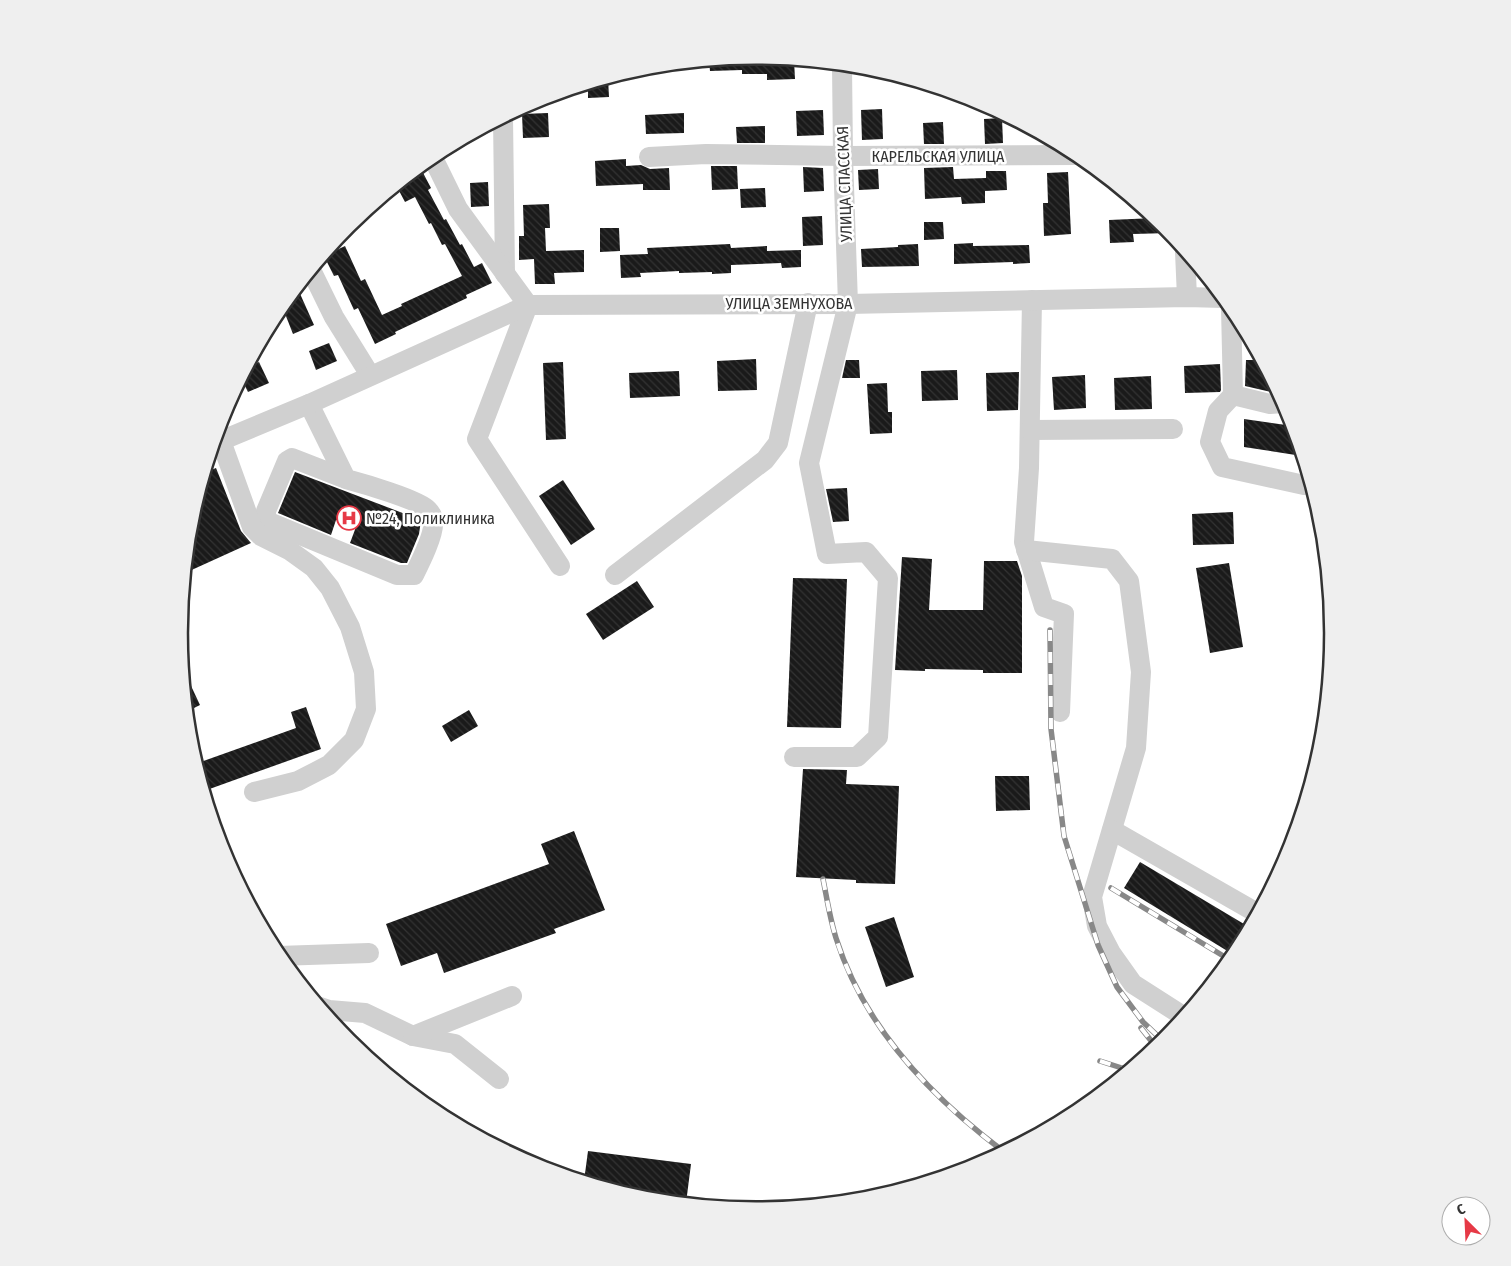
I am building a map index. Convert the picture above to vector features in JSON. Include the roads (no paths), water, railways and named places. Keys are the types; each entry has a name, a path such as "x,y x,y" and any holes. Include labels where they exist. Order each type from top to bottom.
{"street":[{"name":"УЛИЦА СПАССКАЯ","path":"794,757 857,757 878,737 888,578 866,552 827,554 809,463 848,304 842,72"},
{"path":"503,124 505,274"},
{"name":"КАРЕЛЬСКАЯ УЛИЦА","path":"649,157 706,154 843,156 1062,155"},
{"path":"436,164 458,209 528,305 477,439 560,566"},
{"path":"1185,261 1187,297"},
{"path":"314,276 334,318 370,376"},
{"name":"УЛИЦА ЗЕМНУХОВА","path":"221,441 528,305 848,304 1214,298"},
{"path":"1032,300 1029,468 1024,542 1044,607 1064,614 1060,712"},
{"path":"615,575 764,460 778,442 808,303"},
{"path":"1231,323 1233,395 1218,411 1210,442 1222,467 1304,485"},
{"path":"1233,395 1275,404"},
{"path":"308,404 346,479 369,485 428,509 434,522 424,556 414,575 398,575 269,522 266,511 287,461 292,458 346,479"},
{"path":"1030,430 1173,429"},
{"path":"219,448 252,527 260,536 288,550 314,568 330,588 350,627 364,672 366,709 354,740 329,765 298,781 254,792"},
{"path":"1026,550 1112,559 1129,581 1140,672 1136,748 1092,897 1097,926 1111,953 1133,984 1179,1013"},
{"path":"1112,830 1251,910"},
{"path":"288,956 369,952"},
{"path":"413,1036 512,996"},
{"path":"330,1010 365,1013 413,1036 455,1044 499,1079"}],"railway":[{"path":"1050,630 1051,729 1064,836 1098,945 1117,987 1143,1022 1157,1035"},
{"path":"823,879 834,931 848,970 882,1030 903,1058 926,1083 950,1107 997,1147"},
{"path":"1111,888 1223,956"},
{"path":"1141,1028 1151,1041"},
{"path":"1100,1061 1121,1068"}],"place":[{"name":"№24, Поликлиника","path":"349,518"}]}
